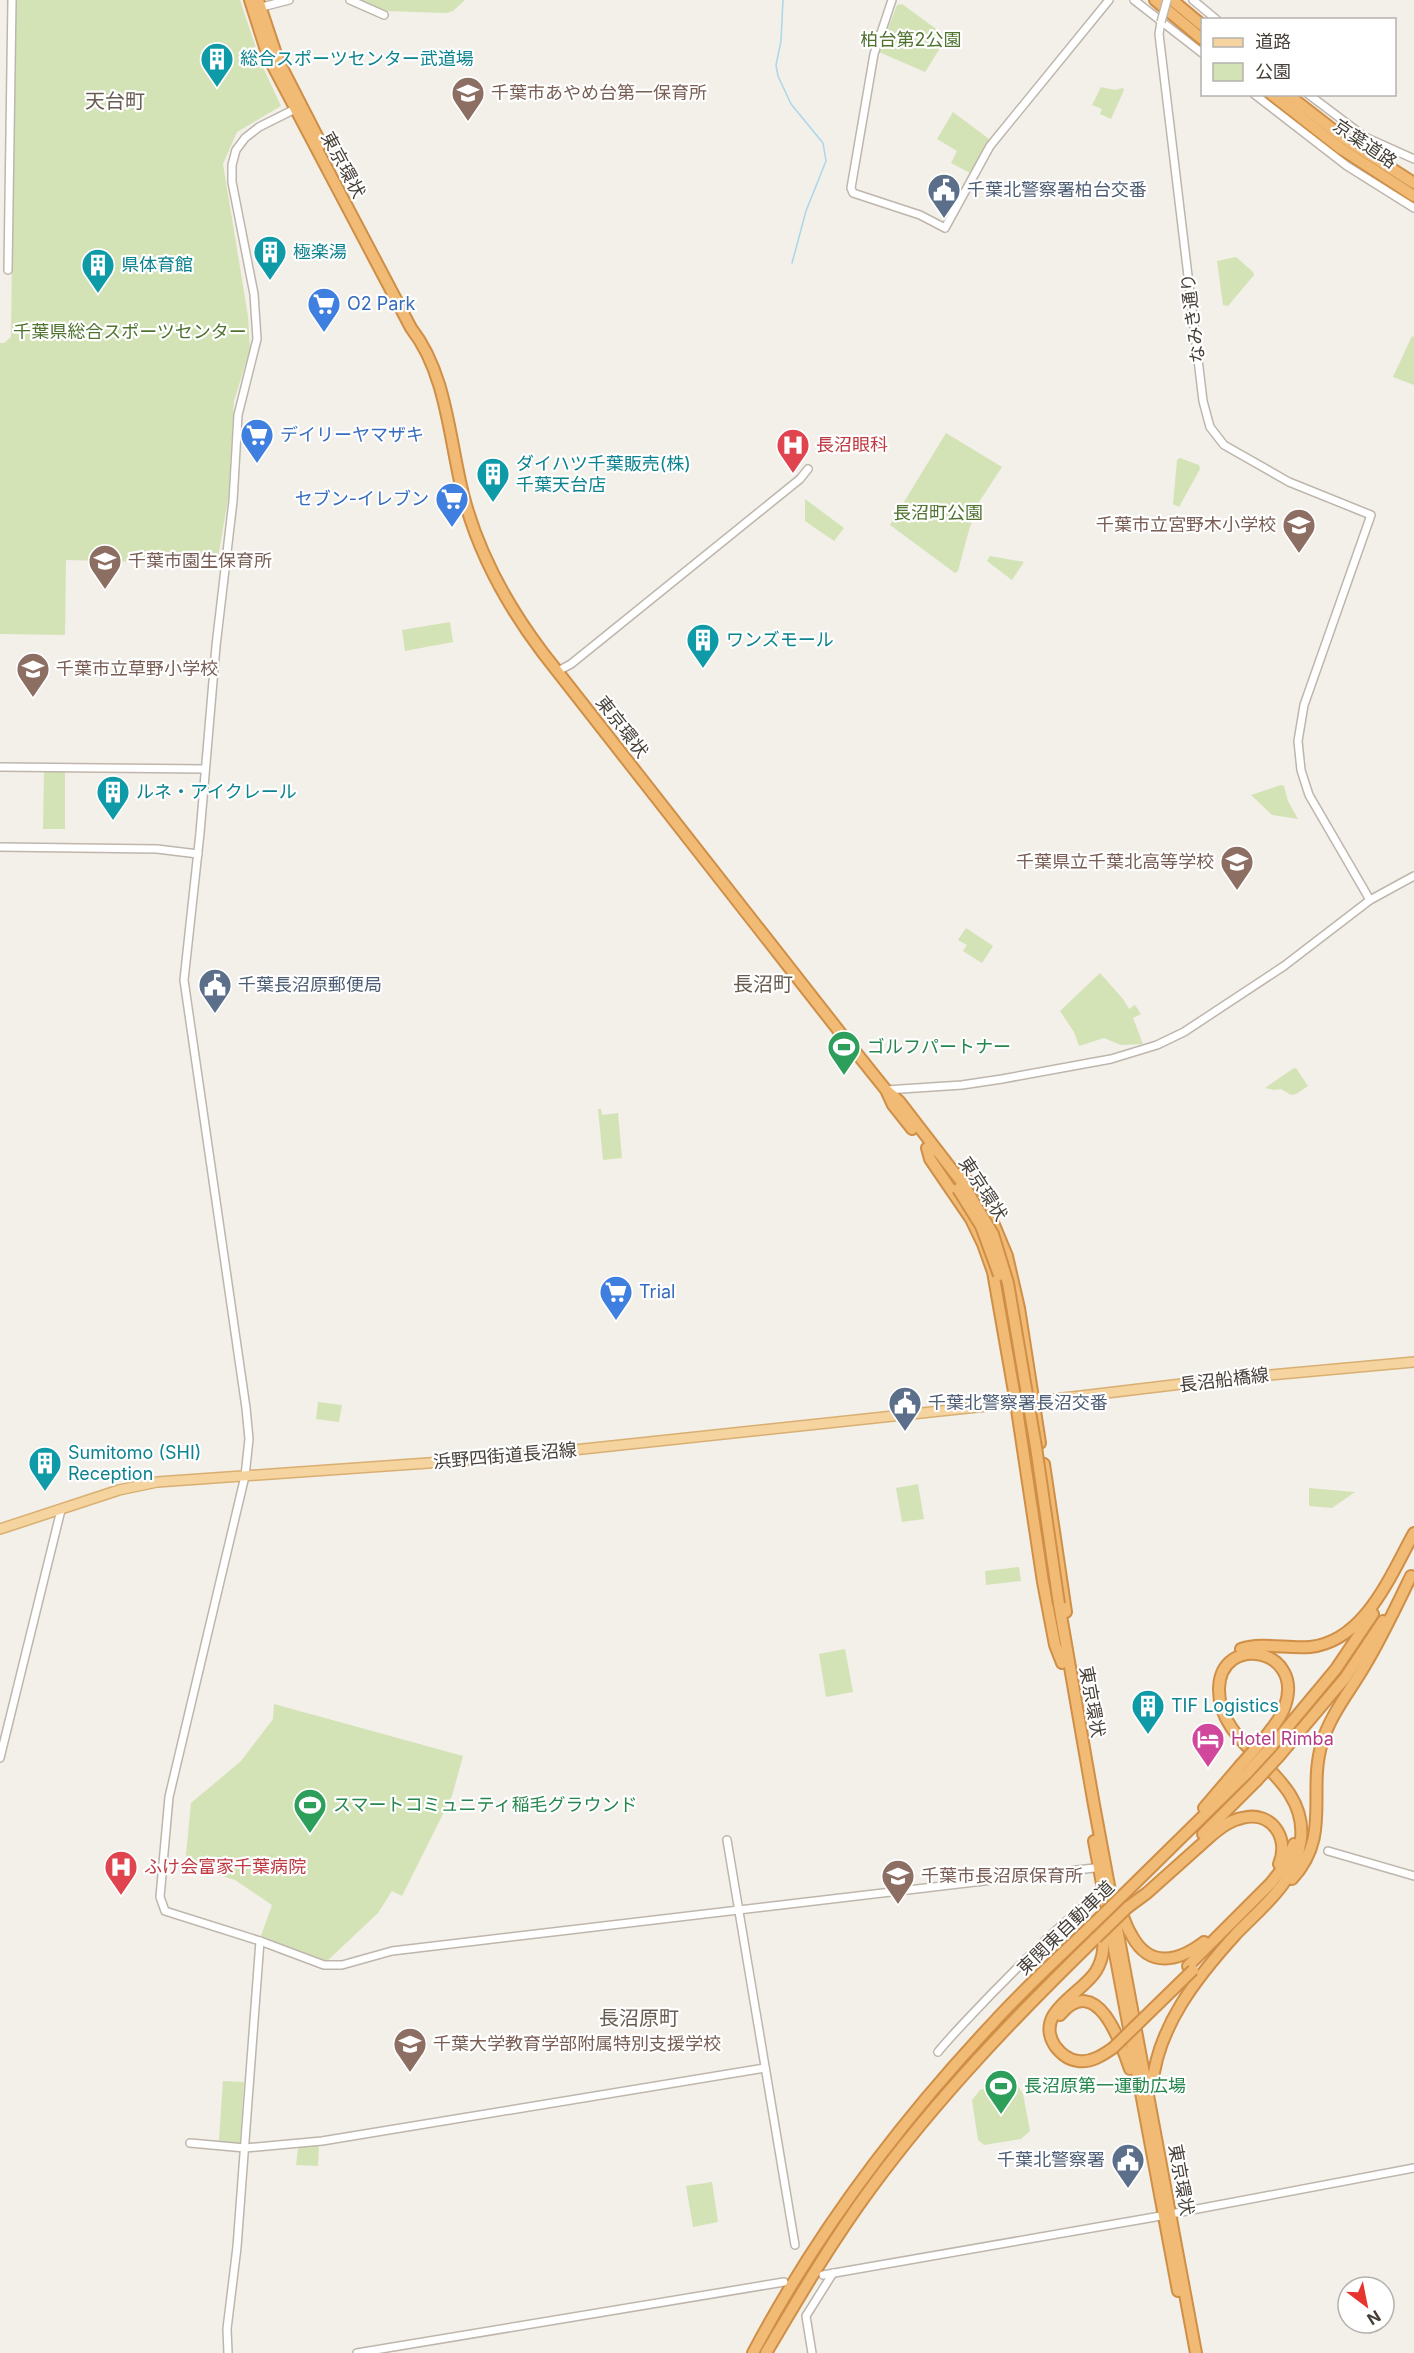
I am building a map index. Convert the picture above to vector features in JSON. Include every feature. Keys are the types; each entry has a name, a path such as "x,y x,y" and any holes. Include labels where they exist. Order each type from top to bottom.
{"highway":[{"path":"1155,0 1201,37"},
{"path":"1172,0 1201,23"},
{"name":"東京環状","path":"255,4 267,54 298,107 411,328 419,339 441,395 466,506 484,557 512,609 886,1090 899,1101 961,1186 989,1244 1003,1291 1093,1835 1196,2353"},
{"name":"京葉道路","path":"1273,96 1340,148 1414,196"},
{"name":"京葉道路","path":"1290,96 1345,139 1414,183"},
{"path":"930,1146 942,1151 972,1187 989,1213 1002,1242 1014,1281 1068,1627 1071,1650 1065,1663 1054,1645 997,1289 983,1244 971,1219 930,1159 930,1146"},
{"path":"1093,1835 1094,1868 1104,1954 1090,1979 1065,2000 1051,2022 1051,2036 1062,2053 1078,2061 1092,2060 1111,2046 1190,1968 1227,1926 1262,1893 1285,1865 1293,1848 1296,1839 1292,1809 1282,1791 1241,1747 1221,1718 1212,1689 1216,1670 1228,1656 1247,1647 1320,1645 1350,1631 1378,1596 1414,1533"},
{"name":"東関東自動車道","path":"766,2353 835,2240 911,2136 1004,2029 1128,1907 1313,1699 1349,1650 1392,1583 1414,1539"},
{"path":"1190,1968 1236,1934 1271,1902 1307,1860 1317,1827 1316,1776 1325,1732 1385,1632 1412,1573"},
{"name":"東関東自動車道","path":"1271,1748 1345,1678 1386,1618 1412,1573"},
{"path":"1247,1774 1271,1748 1274,1725 1286,1705 1288,1684 1281,1666 1275,1660 1258,1653 1240,1656 1226,1666 1219,1684 1219,1695 1229,1722 1237,1733 1286,1788 1296,1806 1301,1827 1300,1846 1294,1867 1271,1902"},
{"name":"東京環状","path":"1065,1663 1110,1883 1148,2113"},
{"name":"東関東自動車道","path":"753,2353 824,2235 901,2128 995,2020 1125,1894 1185,1830 1247,1774"},
{"path":"1128,1907 1224,1826 1250,1816 1259,1817 1273,1824 1278,1830 1283,1845 1281,1861 1262,1893"},
{"path":"1110,1883 1131,1935 1137,1944 1151,1956 1170,1959 1180,1957 1191,1952 1227,1926"},
{"path":"1148,2113 1154,2069 1162,2042 1188,1995 1236,1934"},
{"path":"1111,2046 1090,2055 1077,2055 1068,2051 1056,2030 1060,2015 1072,2005 1087,2002 1099,2007 1108,2017 1148,2113"},
{"name":"東京環状","path":"1167,2215 1189,2353"}],"main road":[{"name":"長沼船橋線","path":"1016,1403 1215,1380 1414,1362"},
{"name":"浜野四街道長沼線","path":"0,1529 136,1486 499,1458 1016,1403"}],"street":[{"path":"8,270 12,0"},
{"path":"255,4 289,0"},
{"path":"350,0 384,15"},
{"path":"892,0 874,54 851,188 853,193 920,215 945,228 990,146 1109,0"},
{"path":"1134,0 1201,52"},
{"name":"なみき通り","path":"1167,0 1159,34 1203,401 1210,427 1224,445 1288,482 1371,515 1304,705 1298,741 1300,770 1309,795 1370,900"},
{"path":"1193,0 1215,18"},
{"path":"1257,96 1347,166 1414,208"},
{"path":"1311,96 1365,137 1411,157"},
{"path":"298,107 245,138 236,150 232,165 232,182 254,294 257,339 238,415 233,501 216,645 184,990 249,1439 245,1476 169,1797 160,1897 165,1911 260,1941 310,1961 334,1966 392,1951 738,1908 1094,1868"},
{"path":"558,671 567,667 591,648 800,479 808,469"},
{"path":"0,767 205,769"},
{"path":"0,847 157,849 198,854"},
{"path":"886,1090 972,1083 1111,1059 1157,1045 1184,1032 1284,966 1370,900 1414,876"},
{"path":"0,1758 61,1510"},
{"path":"727,1840 795,2245"},
{"path":"1328,1851 1414,1876"},
{"path":"938,2052 993,1992 1053,1934 1088,1902 1098,1898"},
{"path":"228,2353 227,2329 237,2247 260,1941"},
{"path":"190,2143 244,2148 362,2136 765,2068"},
{"path":"823,2275 1167,2215 1414,2168"},
{"path":"812,2353 806,2316 833,2273"},
{"path":"357,2353 784,2282"}],"green space":[{"name":"千葉県総合スポーツセンター","path":"15,0 240,0 261,63 281,106 237,132 223,164 248,316 250,349 234,401 228,499 217,564 66,560 65,635 0,634 0,343 4,343 11,337"},
{"path":"357,0 465,0 453,11 446,13 385,11"},
{"name":"柏台第2公園","path":"902,4 947,37 925,72 879,52 897,5"},
{"path":"1101,87 1115,90 1123,88 1124,90 1111,119 1100,114 1102,109 1092,105"},
{"path":"953,112 989,139 970,173 951,163 957,151 937,139"},
{"path":"1236,257 1254,275 1228,306 1223,305 1217,261"},
{"path":"1412,336 1414,337 1414,385 1393,377"},
{"name":"長沼町公園","path":"946,433 1002,467 979,502 958,571 955,573 890,525"},
{"path":"1180,458 1199,465 1200,469 1179,507 1173,504 1177,460"},
{"path":"805,499 844,528 834,541 805,521"},
{"path":"990,556 1024,562 1012,580 987,561"},
{"path":"450,622 453,642 405,651 402,630"},
{"path":"44,770 63,770 65,773 65,829 43,829"},
{"path":"1284,786 1288,801 1298,819 1272,815 1251,795"},
{"path":"966,928 993,946 982,963 963,951 967,945 958,940"},
{"path":"1100,973 1129,1009 1135,1005 1141,1014 1133,1018 1143,1044 1121,1045 1104,1038 1079,1046 1074,1032 1060,1011"},
{"path":"1294,1068 1308,1086 1291,1095 1281,1089 1265,1088"},
{"path":"598,1109 601,1109 602,1115 618,1113 622,1158 603,1160"},
{"path":"318,1402 342,1405 339,1422 316,1419"},
{"path":"918,1484 924,1519 902,1522 896,1488"},
{"path":"1309,1488 1355,1492 1332,1508 1309,1506"},
{"path":"1019,1567 1021,1581 986,1585 985,1571"},
{"path":"845,1649 853,1692 826,1697 819,1654"},
{"name":"スマートコミュニティ稲毛グラウンド","path":"274,1704 463,1756 452,1796 402,1896 392,1891 378,1913 326,1962 261,1936 272,1905 235,1880 185,1865 191,1803 241,1761 273,1719"},
{"path":"223,2081 244,2082 240,2142 236,2144 221,2143 219,2140"},
{"name":"長沼原第一運動広場","path":"1008,2083 1017,2085 1023,2094 1030,2131 1021,2139 984,2145 978,2140 972,2100 980,2090"},
{"path":"317,2145 319,2147 318,2166 296,2165 300,2146"},
{"path":"712,2182 718,2222 693,2227 686,2186"}],"waterway":[{"path":"783,0 781,41 776,65 778,76 791,104 823,143 826,161 806,211 792,263"}],"place":[{"name":"総合スポーツセンター武道場","path":"217,88"},
{"name":"千葉市あやめ台第一保育所","path":"468,122"},
{"name":"千葉北警察署柏台交番","path":"944,219"},
{"name":"極楽湯","path":"270,281"},
{"name":"県体育館","path":"98,294"},
{"name":"O2 Park","path":"324,333"},
{"name":"デイリーヤマザキ","path":"257,464"},
{"name":"長沼眼科","path":"793,474"},
{"name":"ダイハツ千葉販売(株) 千葉天台店","path":"493,503"},
{"name":"セブン-イレブン","path":"452,528"},
{"name":"千葉市立宮野木小学校","path":"1299,554"},
{"name":"千葉市園生保育所","path":"105,590"},
{"name":"ワンズモール","path":"703,669"},
{"name":"千葉市立草野小学校","path":"33,698"},
{"name":"ルネ・アイクレール","path":"113,821"},
{"name":"千葉県立千葉北高等学校","path":"1237,891"},
{"name":"千葉長沼原郵便局","path":"215,1014"},
{"name":"ゴルフパートナー","path":"844,1076"},
{"name":"Trial","path":"616,1321"},
{"name":"千葉北警察署長沼交番","path":"905,1432"},
{"name":"Sumitomo (SHI) Reception","path":"45,1492"},
{"name":"TIF Logistics","path":"1148,1735"},
{"name":"Hotel Rimba","path":"1208,1768"},
{"name":"スマートコミュニティ稲毛グラウンド","path":"310,1834"},
{"name":"ふけ会富家千葉病院","path":"121,1896"},
{"name":"千葉市長沼原保育所","path":"898,1905"},
{"name":"千葉大学教育学部附属特別支援学校","path":"410,2073"},
{"name":"長沼原第一運動広場","path":"1001,2115"},
{"name":"千葉北警察署","path":"1128,2189"}],"district":[{"name":"天台町","path":"115,101"},
{"name":"長沼町","path":"763,984"},
{"name":"長沼原町","path":"639,2018"}]}
